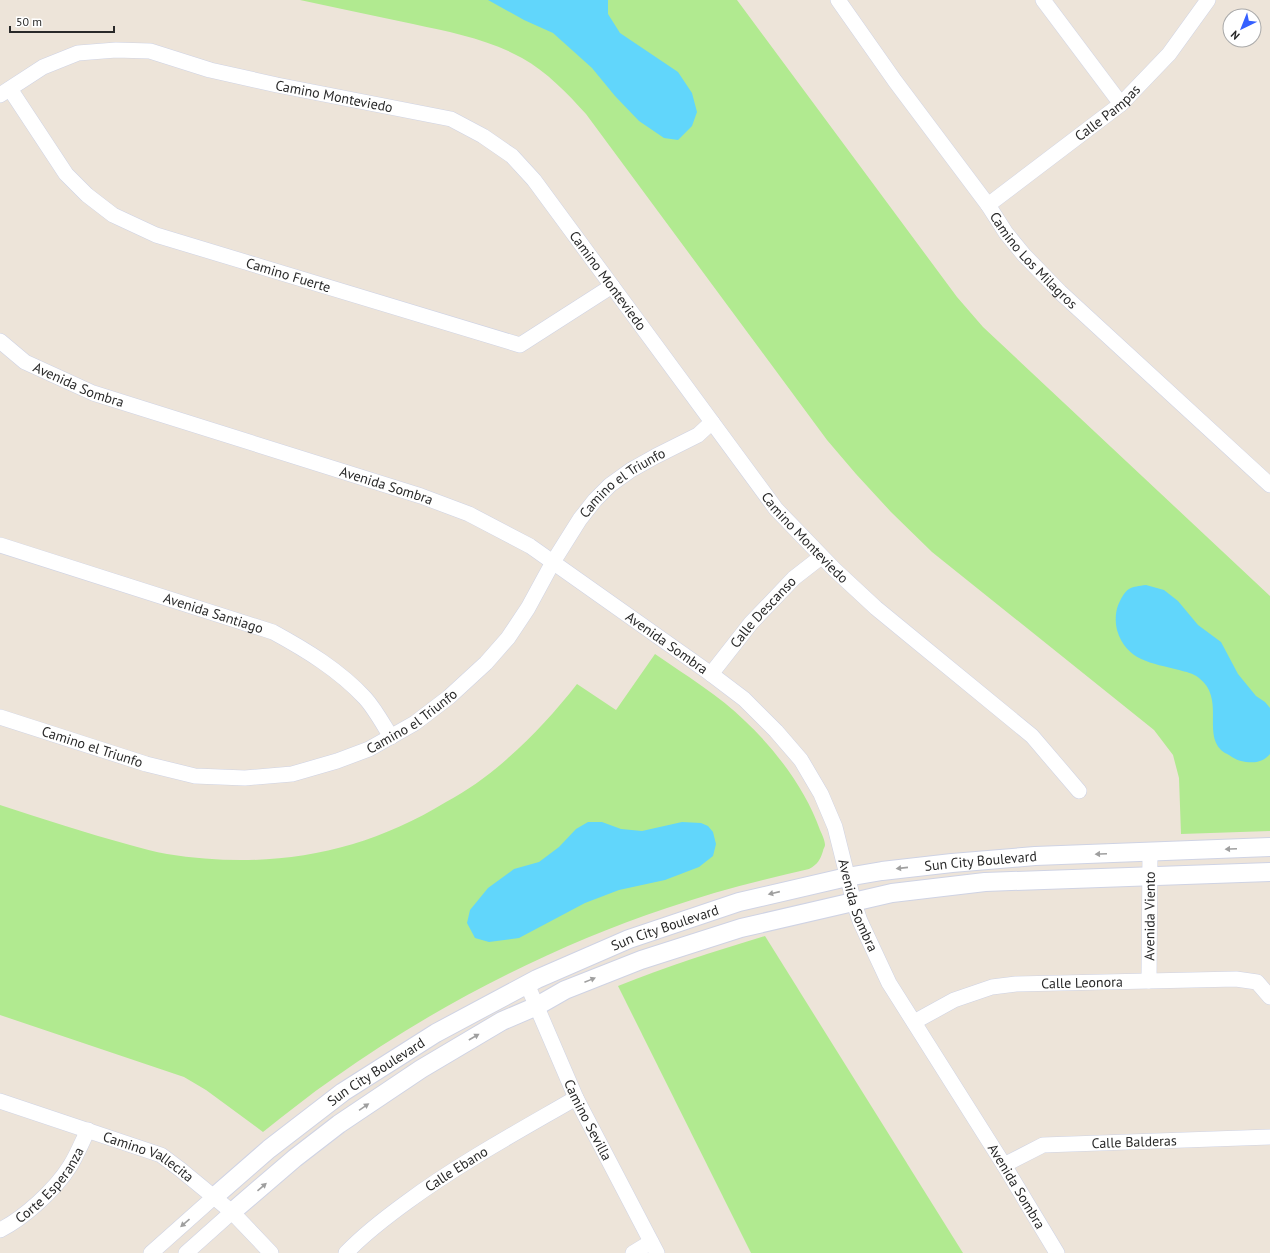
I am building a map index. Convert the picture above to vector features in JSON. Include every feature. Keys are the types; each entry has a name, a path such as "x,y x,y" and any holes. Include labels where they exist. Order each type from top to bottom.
{"street":[{"name":"Camino Los Milagros","path":"838,0 900,87 988,205 1006,233 1024,255 1060,292 1270,485"},
{"path":"1042,0 1121,104"},
{"name":"Calle Pampas","path":"988,205 1121,104 1169,54 1208,0"},
{"name":"Camino Monteviedo","path":"5,92 43,67 78,53 116,50 150,51 210,70 451,119 483,136 512,156 534,180 776,509 822,557 876,608 1032,736 1080,791"},
{"name":"Camino Fuerte","path":"5,92 66,174 87,195 113,215 156,235 520,345 612,286"},
{"name":"Avenida Sombra","path":"0,341 25,362 93,393 421,496 469,514 530,546 744,699 776,731 801,760 821,794 835,827 847,877 860,921 889,983 1004,1165 1057,1253"},
{"name":"Camino el Triunfo","path":"0,717 146,764 195,776 245,778 292,774 337,761 369,749 415,723 448,697 486,663 508,638 528,608 553,562 580,519 595,500 610,485 631,470 698,435 712,422"},
{"name":"Avenida Santiago","path":"0,545 273,632 309,652 346,680 366,699 391,737"},
{"name":"Calle Descanso","path":"711,674 751,623 794,578 822,557"},
{"name":"Sun City Boulevard","path":"151,1253 269,1149 343,1092 436,1033 527,984 629,939 739,902 847,877 882,871 1035,856 1270,848"},
{"name":"Avenida Viento","path":"1149,981 1150,852"},
{"name":"Sun City Boulevard","path":"186,1253 295,1158 339,1124 421,1069 502,1021 537,1006 565,990 641,960 742,928 892,893 985,882 1270,872"},
{"name":"Calle Leonora","path":"914,1022 954,1000 992,987 1016,984 1236,979 1257,982 1270,998"},
{"name":"Camino Sevilla","path":"527,984 576,1098 654,1247"},
{"name":"Calle Ebano","path":"346,1253 385,1218 432,1183 494,1145 576,1098"},
{"name":"Camino Vallecita","path":"0,1100 161,1155 232,1212 271,1253"},
{"name":"Corte Esperanza","path":"0,1230 14,1224 34,1207 60,1179 70,1166 88,1130"},
{"name":"Calle Balderas","path":"1004,1165 1043,1145 1270,1137"},
{"path":"633,1253 654,1247"}],"green space":[{"path":"300,0 737,0 957,297 983,327 1270,596 1270,831 1181,834 1179,778 1173,755 1154,730 932,552 891,512 827,440 586,114 548,76 509,51 469,37"},
{"path":"655,654 702,686 735,712 757,732 789,771 807,800 825,843 822,854 815,865 809,869 773,877 667,908 624,923 537,960 452,1003 411,1027 325,1084 263,1132 206,1090 184,1077 0,1015 0,805 81,831 167,854 204,859 241,860 277,859 312,854 346,846 380,835 413,820 478,782 500,765 526,741 552,714 577,684 616,710"},
{"path":"765,936 963,1253 751,1253 618,986 654,972"}],"water":[{"path":"488,0 608,0 608,14 620,33 678,72 692,93 697,112 692,126 678,140 664,138 639,121 615,96 592,68 553,33 524,20"},
{"path":"1146,585 1164,590 1178,601 1198,625 1221,642 1238,674 1256,696 1265,702 1270,708 1270,754 1265,759 1256,762 1244,762 1235,759 1222,751 1216,743 1213,725 1213,705 1207,686 1199,678 1192,674 1141,659 1133,654 1121,640 1116,623 1118,604 1127,590 1133,587"},
{"path":"588,822 602,822 621,829 642,831 682,822 701,823 708,826 713,832 716,844 713,856 699,867 665,880 619,890 585,903 519,938 489,942 475,938 467,923 470,910 488,888 514,869 539,862 559,847 576,829"}]}
